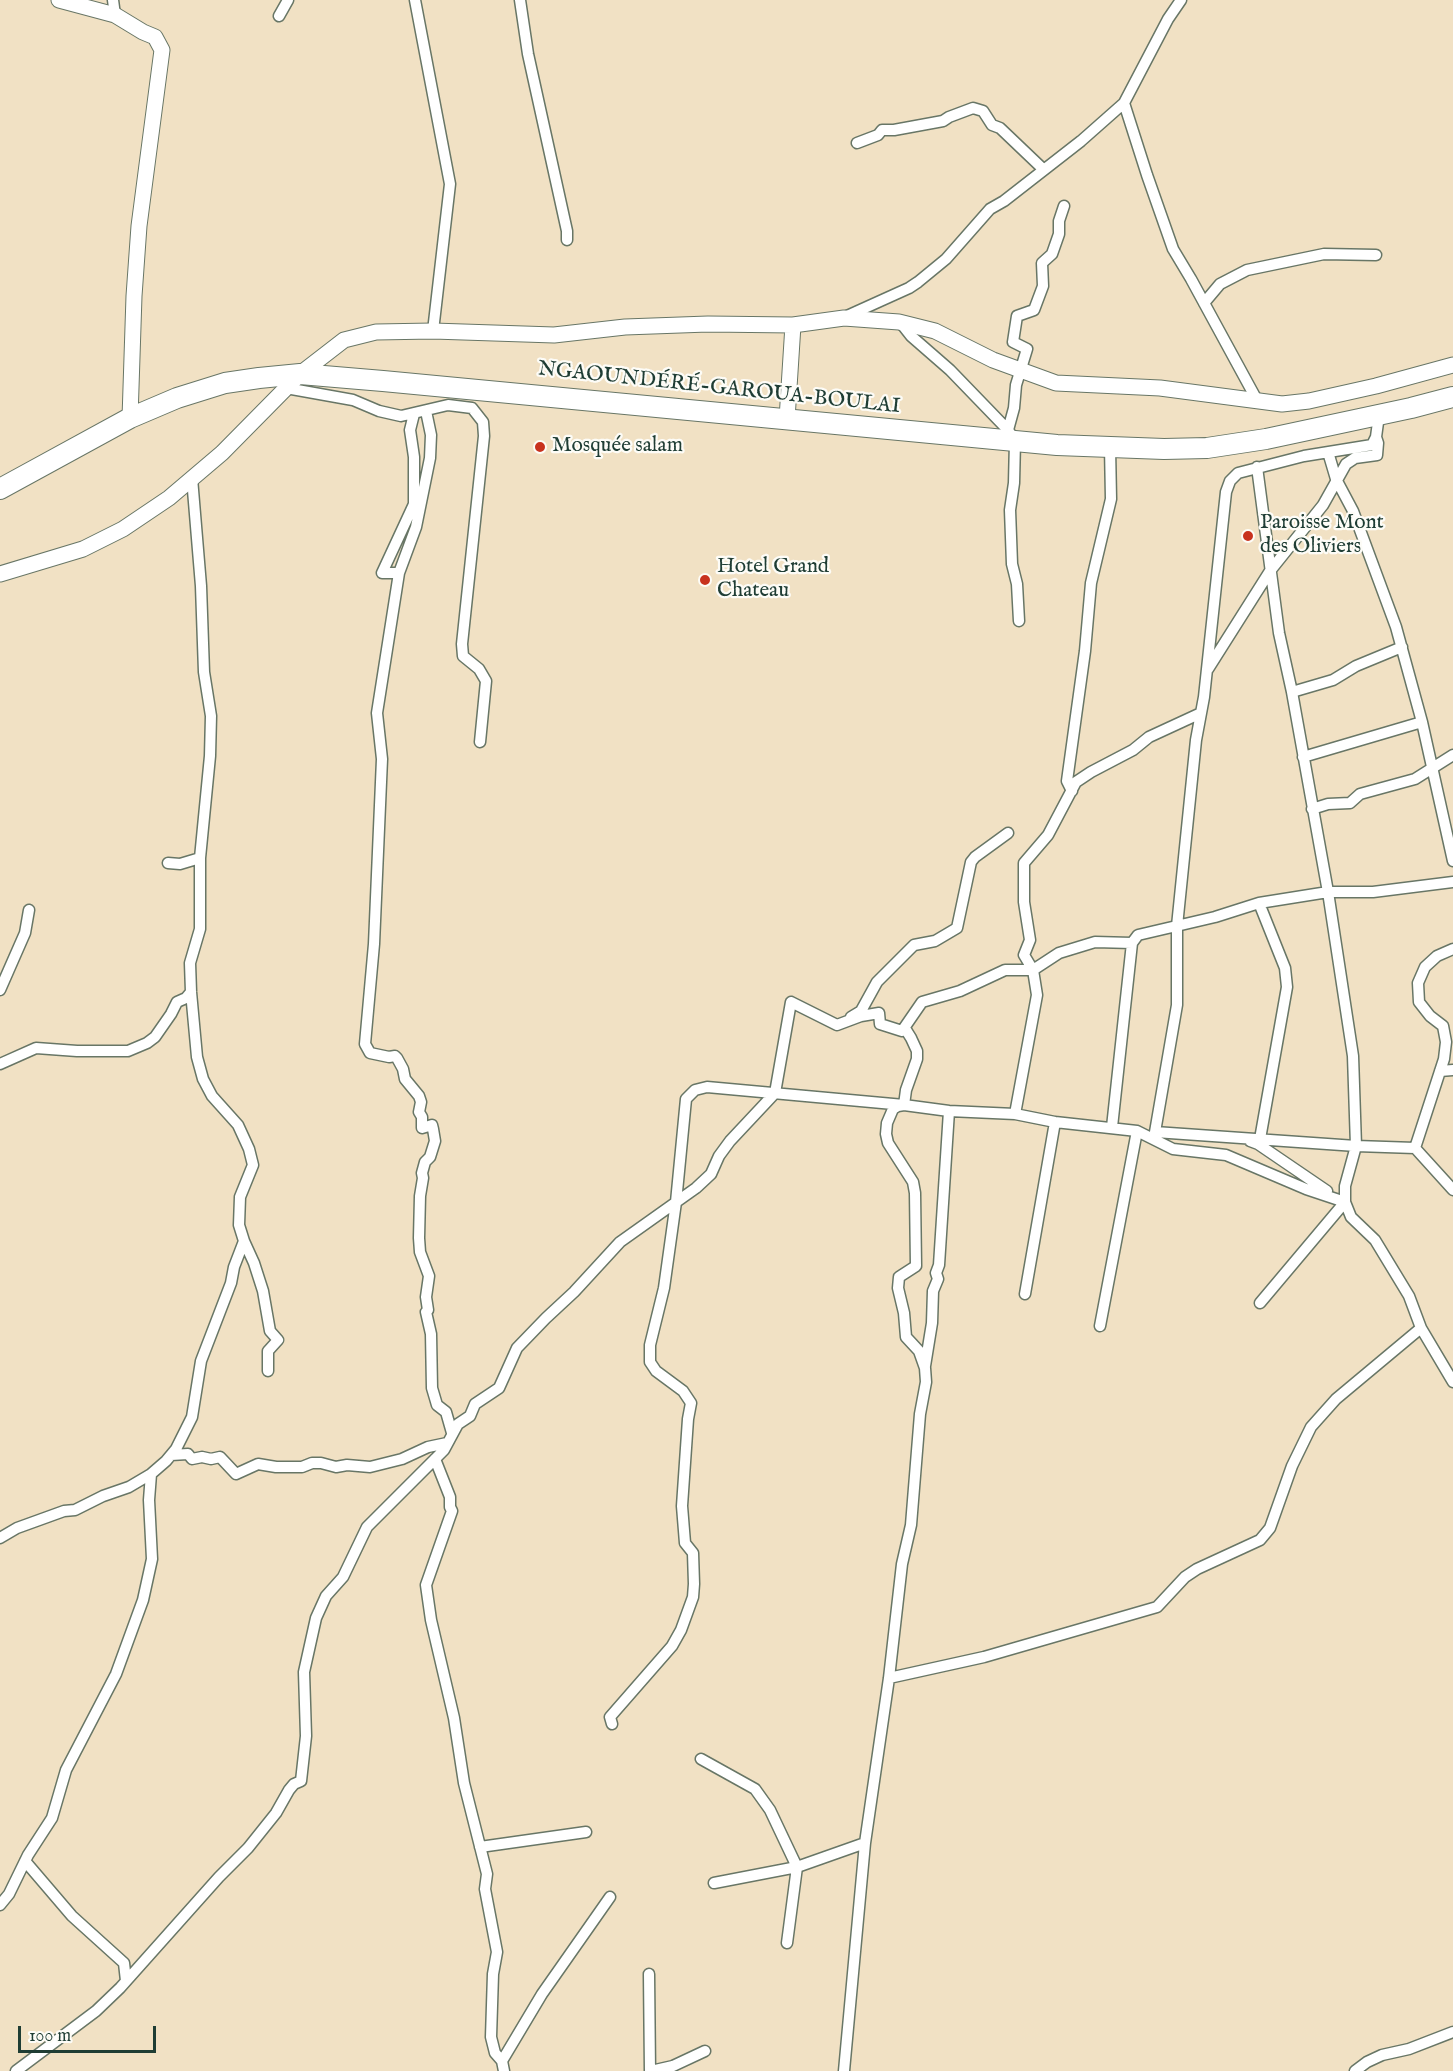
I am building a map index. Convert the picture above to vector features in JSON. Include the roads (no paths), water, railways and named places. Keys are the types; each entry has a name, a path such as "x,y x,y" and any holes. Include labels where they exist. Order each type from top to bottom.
{"highway":[{"name":"NGAOUNDÉRÉ-GAROUA-BOULAI","path":"0,489 130,418 177,398 225,383 259,378 1012,435 1110,447 1164,449 1207,448 1266,439 1453,397"}],"street":[{"path":"59,0 114,8 142,32 155,37 162,50 139,226 130,418"},
{"path":"279,16 288,0"},
{"path":"415,0 450,184 433,331"},
{"path":"520,0 528,54 565,220 567,240"},
{"path":"844,318 918,282 946,259 990,209 1004,201 1081,141 1124,104 1168,19 1181,0"},
{"path":"1124,104 1173,249 1258,402"},
{"path":"857,143 878,135 882,130 943,121 973,108 983,111 992,124 1000,128 1043,170"},
{"path":"1019,621 1017,585 1012,564 1010,510 1014,483 1012,435 1016,386 1026,349 1013,342 1017,316 1034,310 1043,286 1042,262 1052,254 1059,234 1059,221 1064,206"},
{"path":"1204,303 1220,284 1246,270 1324,254 1376,255"},
{"path":"0,574 83,549 123,529 169,498 222,453 293,381 344,340 376,332 433,331 554,335 625,327 708,324 793,325 844,318 899,322 935,331 993,360 1056,383 1160,388 1282,404 1376,386 1453,365"},
{"path":"899,322 911,336 950,370 1012,435"},
{"path":"787,419 793,325"},
{"path":"293,381 401,416 448,405 472,408 483,422 484,436 462,644 464,656 479,669 486,681 480,742"},
{"path":"426,411 431,435 430,458 416,527 399,573 377,713 382,759 374,944 366,1044 370,1053 397,1058 405,1079 419,1096 422,1128 432,1125 433,1129 435,1141 422,1173 418,1238 420,1252 429,1276 426,1297 428,1310 426,1312 431,1334 432,1388 437,1405 446,1412 450,1438"},
{"path":"399,573 382,573 414,504 414,456 410,430 414,414"},
{"path":"1379,415 1376,437 1372,445 1328,452 1238,473 1230,481 1226,492 1202,713 1196,740 1177,926 1176,1005 1155,1132 1415,1148 1453,1190"},
{"path":"1207,670 1270,571 1323,505 1346,464 1355,458 1377,455 1376,437"},
{"path":"1072,790 1067,781 1085,651 1091,583 1111,499 1110,447"},
{"path":"1328,452 1336,479 1353,511 1377,571 1402,647 1422,722 1453,861"},
{"path":"1257,467 1279,633 1292,692 1328,892 1353,1056 1356,1146 1348,1170 1345,1202 1351,1217 1375,1240 1391,1266 1409,1296 1421,1328 1453,1382"},
{"path":"192,478 201,586 204,672 211,717 210,756 200,858 200,929 190,963 191,992 197,1057 202,1079 212,1096 237,1125 249,1149 253,1165 240,1197 239,1225 263,1291 270,1331 278,1340 268,1351 268,1371"},
{"path":"1292,692 1333,680 1356,666 1402,647"},
{"path":"1015,1114 1037,995 1033,970 1024,954 1030,940 1024,902 1024,863 1048,835 1076,782 1133,750 1149,737 1202,713"},
{"path":"1303,757 1422,722"},
{"path":"1312,809 1328,804 1350,803 1360,794 1415,778 1453,754"},
{"path":"16,2071 96,2011 126,1981 248,1848 276,1813 289,1790 301,1781 306,1736 304,1672 316,1618 326,1596 343,1578 367,1527 444,1450 458,1424 470,1416 475,1404 499,1388 517,1348 574,1292 620,1242 696,1188 711,1174 719,1156 730,1141 775,1093 791,1002 837,1025 861,1011 877,982 914,945 935,941 957,928 971,862 1008,832"},
{"path":"168,863 180,864 200,858"},
{"path":"1112,1127 1132,943 1138,935 1259,903 1328,892 1372,892 1453,882"},
{"path":"1259,903 1285,968 1287,987 1260,1139"},
{"path":"0,990 25,933 29,910"},
{"path":"902,1031 922,1002 960,991 1005,970 1033,970 1059,953 1095,942 1132,943"},
{"path":"1415,1148 1444,1059 1446,1042 1443,1026 1430,1016 1419,1002 1418,983 1425,967 1437,956 1453,949"},
{"path":"0,1064 36,1048 128,1051 155,1037 177,1002 186,998 191,992"},
{"path":"843,1022 879,1013 880,1024 902,1031 906,1030 917,1051 917,1059 906,1090 904,1105"},
{"path":"1440,1071 1453,1070"},
{"path":"612,1724 610,1717 672,1646 681,1630 693,1597 693,1553 685,1543 682,1506 691,1403 688,1396 656,1371 650,1362 650,1345 664,1288 676,1202 686,1100 695,1090 707,1087 949,1111 1015,1114 1055,1122 1137,1131 1173,1149 1226,1155 1306,1189 1345,1202"},
{"path":"904,1105 893,1109 887,1123 886,1134 888,1143 913,1182 917,1247 916,1266 899,1276 898,1288 904,1312 906,1337 919,1351 925,1368"},
{"path":"844,2071 865,1843 889,1678 902,1564 911,1525 920,1414 926,1382 925,1368 933,1323 933,1291 938,1279 936,1273 939,1265 949,1111"},
{"path":"1025,1294 1055,1122"},
{"path":"1100,1326 1137,1131"},
{"path":"1242,1138 1258,1144 1319,1187 1345,1202"},
{"path":"1260,1303 1345,1202"},
{"path":"0,1538 17,1528 64,1511 75,1510 103,1496 129,1487 151,1474 171,1455 183,1438 192,1417 201,1361 231,1283 234,1267 244,1241"},
{"path":"889,1678 984,1657 1157,1607 1185,1577 1197,1569 1260,1540 1270,1528 1292,1466 1311,1427 1336,1399 1421,1328"},
{"path":"171,1455 186,1454 192,1459 219,1457 236,1474 258,1464 286,1467 321,1463 336,1467 370,1467 402,1459 450,1438"},
{"path":"435,1459 450,1497 452,1511 426,1585 431,1620 454,1718 464,1782 487,1874 485,1889 497,1952 493,1974 491,2037 495,2053 503,2066 542,1994 610,1897"},
{"path":"0,1905 9,1894 25,1861 52,1818 66,1770 116,1674 143,1600 152,1559 149,1500 151,1474"},
{"path":"701,1759 755,1789 770,1810 797,1868 788,1943"},
{"path":"480,1847 586,1832"},
{"path":"714,1883 797,1868 865,1843"},
{"path":"25,1861 72,1916 124,1963 126,1981"},
{"path":"649,1974 651,2071 673,2066 705,2051"},
{"path":"1355,2071 1382,2055 1409,2049 1453,2032"}],"place":[{"name":"Mosquée salam","path":"540,447"},
{"name":"Paroisse Mont des Oliviers","path":"1248,536"},
{"name":"Hotel Grand Chateau","path":"705,580"}]}
